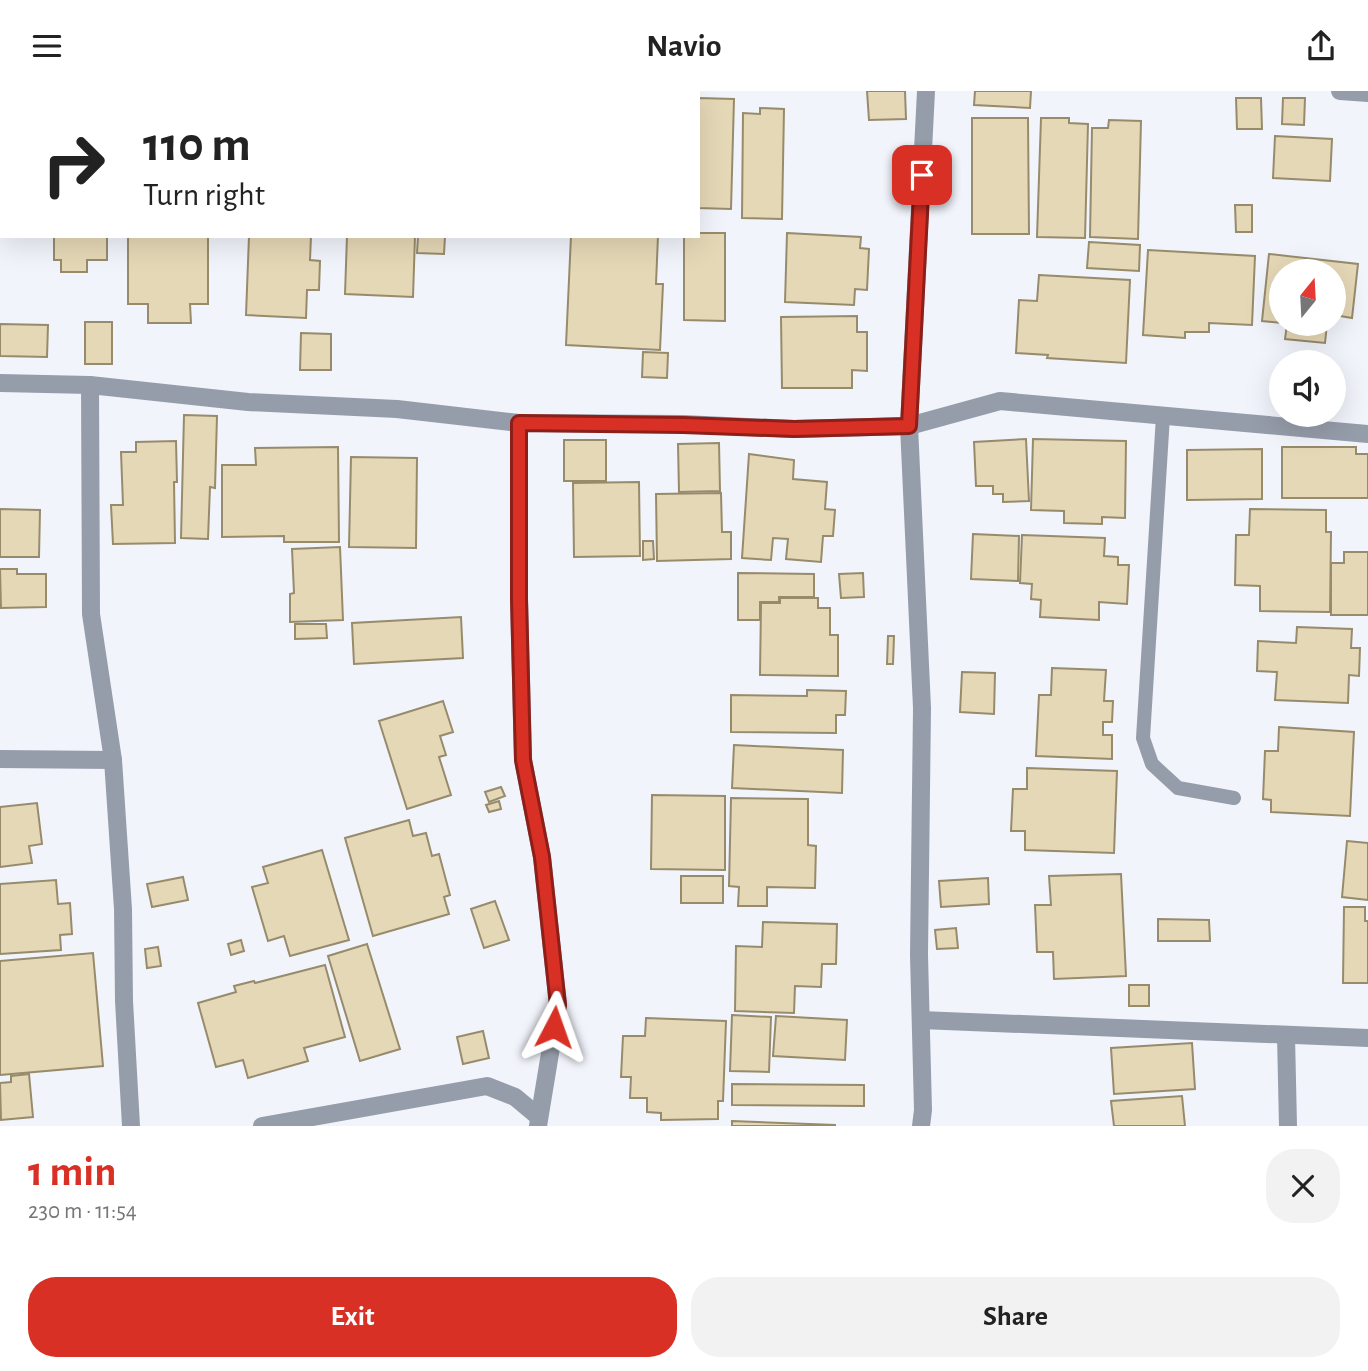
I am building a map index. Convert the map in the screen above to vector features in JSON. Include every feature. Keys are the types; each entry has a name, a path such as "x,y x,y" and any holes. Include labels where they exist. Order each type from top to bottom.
{"street":[{"path":"921,1126 922,708 909,426 926,91"},
{"path":"1340,91 1368,93"},
{"path":"0,383 90,385 248,403 397,409 519,423 794,429 909,426 1000,401 1368,434"},
{"path":"90,385 91,614 113,760 123,909 124,1001 131,1126"},
{"path":"519,423 523,760 542,857 558,1005 538,1121"},
{"path":"0,759 113,760"},
{"path":"921,1020 1368,1038"},
{"path":"1286,1036 1288,1126"},
{"path":"262,1126 487,1086 514,1097 538,1121"}],"lane":[{"path":"1163,416 1143,738 1152,764 1178,788 1234,798"}],"building":[{"path":"867,91 905,91 906,119 869,120"},
{"path":"975,91 1031,91 1030,108 974,105"},
{"path":"700,98 734,99 731,209 700,208"},
{"path":"1236,98 1261,98 1262,129 1237,129"},
{"path":"1283,98 1305,98 1304,125 1282,124"},
{"path":"760,108 784,109 782,219 742,218 743,113 760,114"},
{"path":"972,118 1028,118 1029,234 972,234"},
{"path":"1041,118 1069,118 1069,123 1088,124 1085,238 1037,237"},
{"path":"1109,120 1141,121 1138,239 1090,237 1092,128 1108,128"},
{"path":"1275,136 1332,139 1330,181 1273,178"},
{"path":"1235,205 1252,205 1252,232 1236,232"},
{"path":"700,233 725,233 725,321 684,320 684,238 700,238"},
{"path":"787,233 861,237 860,248 869,249 867,290 855,289 854,305 785,302"},
{"path":"54,238 107,238 107,260 87,260 87,272 61,272 61,260 54,260"},
{"path":"128,238 208,238 208,304 190,304 191,323 148,323 148,304 128,304"},
{"path":"249,238 311,238 310,260 320,261 319,290 307,290 306,318 246,315"},
{"path":"347,238 415,238 413,297 345,294"},
{"path":"418,238 445,238 444,254 417,253"},
{"path":"571,238 658,238 656,284 663,284 660,350 566,345"},
{"path":"1089,242 1140,245 1139,271 1087,268"},
{"path":"1148,250 1255,256 1252,325 1209,323 1209,332 1185,332 1185,338 1143,335"},
{"path":"1269,254 1314,259 1269,259 1269,322 1262,321"},
{"path":"1346,263 1358,264 1352,318 1346,317"},
{"path":"1039,275 1130,280 1126,363 1047,358 1048,355 1016,353 1019,300 1037,301"},
{"path":"857,316 857,332 867,332 867,371 852,370 852,388 782,388 781,317"},
{"path":"85,322 112,322 112,364 85,364"},
{"path":"0,324 48,325 47,357 0,356"},
{"path":"301,333 331,334 331,370 300,370"},
{"path":"1285,336 1326,336 1325,343 1285,339"},
{"path":"643,352 668,353 667,378 642,377"},
{"path":"184,415 217,416 215,488 210,487 208,539 181,538"},
{"path":"1026,439 1029,501 1003,502 1003,494 993,494 993,486 976,486 974,442"},
{"path":"1033,439 1126,441 1125,518 1102,517 1102,524 1064,523 1064,511 1031,510"},
{"path":"564,440 606,440 606,481 564,481"},
{"path":"176,441 175,543 113,544 111,505 123,505 121,452 136,452 136,442"},
{"path":"719,443 720,491 679,492 678,444"},
{"path":"338,447 339,542 284,542 284,536 222,537 222,465 256,465 255,448"},
{"path":"1282,447 1356,447 1356,454 1368,454 1368,498 1282,498"},
{"path":"1262,449 1262,499 1187,500 1187,450"},
{"path":"749,454 794,460 793,479 827,482 825,509 835,510 833,536 823,536 821,562 786,559 788,539 773,538 771,560 742,558"},
{"path":"351,457 417,458 416,548 349,547"},
{"path":"639,482 640,556 574,557 573,483"},
{"path":"721,493 722,532 731,532 731,559 657,561 656,494"},
{"path":"0,509 40,510 39,557 0,557"},
{"path":"1250,509 1326,510 1326,532 1331,532 1330,612 1260,611 1260,586 1235,585 1236,535 1249,535"},
{"path":"973,534 1019,536 1018,581 971,579"},
{"path":"1022,535 1105,538 1104,556 1118,557 1118,565 1129,565 1127,604 1099,602 1099,620 1040,617 1041,600 1031,599 1032,584 1020,583"},
{"path":"643,541 653,541 654,559 643,560"},
{"path":"340,547 343,620 290,622 290,594 294,593 292,549"},
{"path":"1344,552 1368,552 1368,615 1331,615 1331,563 1344,563"},
{"path":"0,569 17,569 17,574 46,574 46,607 1,608"},
{"path":"738,573 814,574 814,597 779,597 779,602 760,602 760,620 738,620"},
{"path":"863,573 864,597 841,598 839,574"},
{"path":"780,598 818,598 818,608 830,608 830,635 838,635 838,676 760,675 761,603 780,603"},
{"path":"461,617 463,658 354,664 352,623"},
{"path":"295,624 326,624 327,638 295,639"},
{"path":"1297,627 1352,629 1351,648 1360,648 1359,676 1349,675 1348,703 1275,700 1277,672 1257,671 1258,641 1296,643"},
{"path":"888,636 894,636 893,664 887,664"},
{"path":"1052,668 1106,670 1104,701 1113,701 1112,722 1103,722 1103,735 1112,735 1112,759 1036,756 1039,695 1051,695"},
{"path":"962,672 995,673 994,714 960,712"},
{"path":"807,690 846,691 845,715 836,715 836,733 731,732 731,695 807,696"},
{"path":"443,701 453,732 440,736 446,755 439,757 451,795 407,809 379,721"},
{"path":"1279,727 1354,732 1350,816 1271,812 1271,800 1263,799 1265,751 1278,751"},
{"path":"734,745 843,750 842,793 732,788"},
{"path":"1027,768 1117,771 1114,853 1025,850 1025,831 1011,831 1013,789 1027,789"},
{"path":"501,787 505,796 489,802 485,792"},
{"path":"652,795 725,796 725,870 651,869"},
{"path":"731,798 808,799 808,845 816,846 815,888 767,887 767,906 738,906 739,887 729,886"},
{"path":"499,801 501,809 489,812 486,805"},
{"path":"37,803 42,844 29,846 32,863 0,867 0,807"},
{"path":"409,820 413,836 426,833 432,856 439,854 450,895 444,897 449,914 373,936 345,838"},
{"path":"1347,841 1368,843 1368,900 1342,897"},
{"path":"322,850 349,940 290,956 284,936 268,941 252,887 268,883 263,867"},
{"path":"1121,874 1126,976 1054,979 1053,952 1037,952 1035,905 1051,905 1049,876"},
{"path":"681,876 723,876 723,903 681,903"},
{"path":"183,877 188,900 152,907 147,884"},
{"path":"988,878 989,904 941,907 939,881"},
{"path":"56,880 58,904 70,903 72,934 60,935 61,950 0,954 0,884"},
{"path":"495,901 509,940 484,948 471,909"},
{"path":"1344,907 1365,907 1365,921 1368,921 1368,983 1343,983"},
{"path":"1158,919 1209,920 1210,941 1158,941"},
{"path":"763,922 837,924 836,964 822,964 821,987 795,986 794,1013 735,1011 736,946 762,947"},
{"path":"956,928 958,948 937,949 935,930"},
{"path":"241,940 244,951 231,955 228,944"},
{"path":"367,944 400,1049 360,1061 328,956"},
{"path":"158,947 161,966 147,968 145,949"},
{"path":"93,953 103,1066 0,1075 0,961"},
{"path":"325,965 345,1037 304,1048 308,1061 248,1078 243,1060 216,1067 198,1003 236,992 234,986"},
{"path":"1129,985 1149,985 1149,1006 1129,1006"},
{"path":"732,1015 771,1017 769,1072 730,1071"},
{"path":"776,1016 847,1020 845,1060 773,1056"},
{"path":"646,1018 726,1021 723,1101 718,1101 718,1119 661,1120 661,1113 647,1112 647,1098 630,1098 631,1077 621,1077 623,1036 645,1036"},
{"path":"483,1031 489,1058 463,1064 457,1037"},
{"path":"1192,1043 1195,1089 1114,1094 1111,1048"},
{"path":"29,1074 33,1117 1,1120 0,1083 11,1082 11,1076"},
{"path":"732,1084 864,1085 864,1106 732,1105"},
{"path":"1182,1096 1185,1126 1114,1126 1111,1101"},
{"path":"732,1121 835,1125 835,1126 732,1126"}],"route":[{"path":"554,1027 558,1005 542,857 523,760 519,423 794,429 909,426 922,175"}]}
